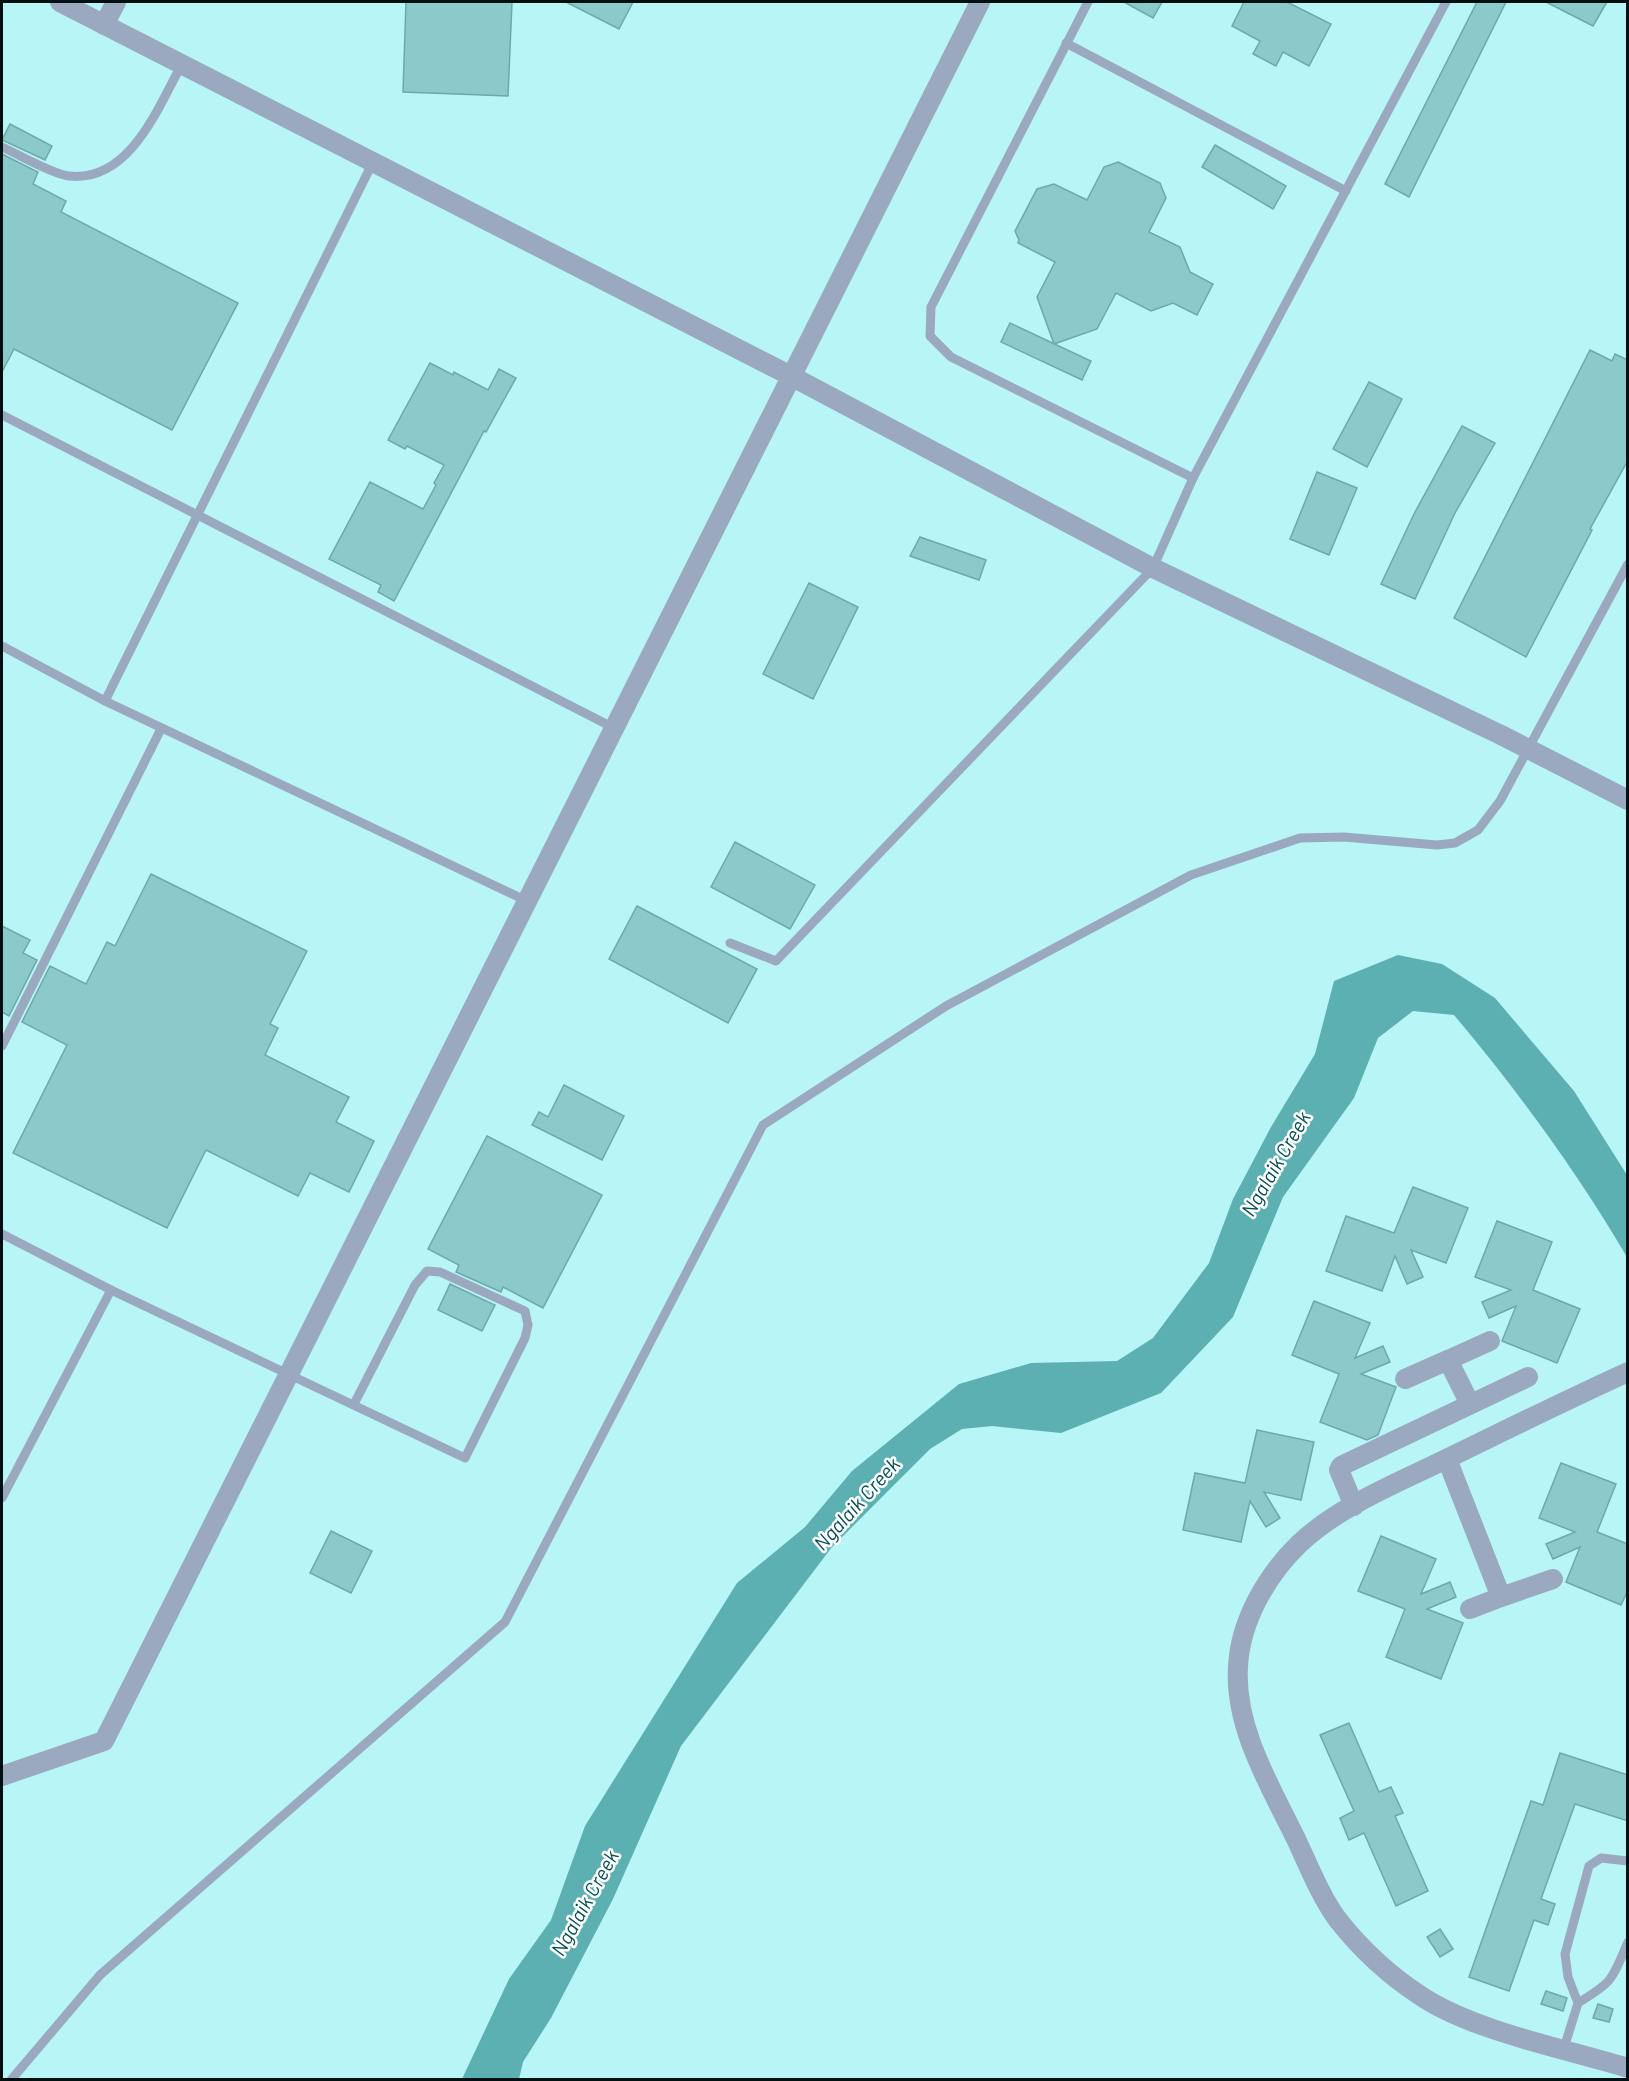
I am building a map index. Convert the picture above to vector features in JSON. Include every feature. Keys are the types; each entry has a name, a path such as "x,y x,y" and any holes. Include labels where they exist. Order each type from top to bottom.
{"street":[{"path":"104,25 116,2"},
{"path":"5,1773 104,1741 980,2"},
{"path":"66,3 104,25 791,376 1153,568 1529,749 1628,800"},
{"path":"1406,1379 1490,1341"},
{"path":"1448,1360 1470,1404"},
{"path":"1625,1373 1354,1506 1300,1542 1280,1566 1263,1592 1243,1631 1238,1668 1241,1704 1253,1750 1316,1881 1337,1918 1359,1945 1422,1998 1481,2024 1628,2068"},
{"path":"1354,1506 1339,1470 1341,1466 1528,1377"},
{"path":"1447,1459 1501,1597"},
{"path":"1470,1609 1553,1579"}],"lane":[{"path":"1088,2 931,307 930,336 951,357 1193,478"},
{"path":"730,943 776,961 1153,568 1193,478 1446,2"},
{"path":"1066,43 1346,191"},
{"path":"2,147 69,176 113,167 137,143 182,64"},
{"path":"105,701 373,162"},
{"path":"2,416 614,728"},
{"path":"11,2079 100,1975 506,1622 763,1125 946,1006 1191,875 1300,838 1344,837 1437,845 1455,843 1478,830 1500,801 1628,564"},
{"path":"2,646 161,729 527,901"},
{"path":"2,1046 161,729"},
{"path":"2,1234 111,1290 465,1458 525,1338 528,1325 525,1311 440,1272 427,1271 415,1285 354,1404"},
{"path":"2,1498 111,1290"},
{"path":"1564,2048 1578,2003 1568,1977 1565,1954 1589,1866 1601,1858 1628,1861"},
{"path":"1578,2003 1609,1983 1628,1942"}],"water":[{"name":"Ngalaik Creek","path":"1398,955 1442,964 1495,998 1574,1091 1627,1175 1627,1257 1588,1194 1546,1133 1454,1015 1413,1011 1378,1038 1354,1098 1283,1197 1233,1317 1161,1393 1061,1433 992,1426 962,1429 930,1449 832,1547 681,1746 613,1899 551,2018 523,2062 519,2079 462,2079 509,1979 551,1920 585,1826 737,1583 805,1527 852,1471 959,1384 1031,1363 1117,1361 1153,1338 1209,1263 1233,1199 1271,1127 1315,1054 1334,981"}],"building":[{"path":"406,2 512,2 508,96 403,92"},
{"path":"566,2 633,2 619,29"},
{"path":"1124,2 1162,2 1153,18"},
{"path":"1244,2 1287,2 1331,24 1309,66 1283,52 1276,66 1253,54 1260,41 1232,26"},
{"path":"1477,2 1506,2 1409,197 1385,184"},
{"path":"1546,2 1607,2 1593,26"},
{"path":"10,124 52,146 45,160 2,140"},
{"path":"1215,145 1286,186 1273,209 1202,167"},
{"path":"2,154 38,172 33,184 66,201 61,212 238,303 172,430 14,349 2,372"},
{"path":"1118,162 1160,183 1166,198 1149,232 1180,247 1190,272 1213,284 1197,315 1173,303 1151,311 1116,293 1097,329 1054,344 1037,297 1055,262 1018,243 1015,231 1037,189 1054,184 1087,200 1104,167"},
{"path":"1010,323 1091,361 1082,380 1001,342"},
{"path":"1590,350 1612,361 1615,354 1628,360 1628,460 1590,529 1592,530 1526,657 1454,618"},
{"path":"430,363 453,375 454,372 488,390 499,369 516,378 486,432 484,431 394,601 378,592 381,585 329,559 370,482 423,509 436,485 434,483 444,465 407,446 405,449 388,440"},
{"path":"1369,382 1402,399 1367,467 1333,449"},
{"path":"1462,426 1495,443 1455,513 1415,599 1381,584 1414,514"},
{"path":"1317,472 1357,488 1329,555 1290,539"},
{"path":"920,537 986,560 979,580 910,556"},
{"path":"809,583 858,607 813,699 763,674"},
{"path":"735,842 815,885 790,929 711,887"},
{"path":"151,874 307,951 270,1024 278,1028 265,1055 349,1097 336,1122 374,1141 349,1192 310,1173 298,1196 206,1150 167,1228 13,1153 67,1045 22,1022 50,966 86,984 107,942 115,946"},
{"path":"637,906 757,969 728,1023 609,959"},
{"path":"2,926 30,940 23,953 37,960 9,1016 2,1012"},
{"path":"564,1085 624,1116 602,1160 532,1125 539,1112 548,1117"},
{"path":"487,1136 602,1195 543,1308 503,1287 501,1292 456,1272 459,1265 428,1249"},
{"path":"1413,1187 1468,1208 1446,1263 1411,1250 1423,1277 1407,1284 1395,1256 1382,1291 1326,1271 1346,1216 1394,1233"},
{"path":"1497,1221 1552,1242 1533,1290 1580,1309 1557,1363 1502,1341 1516,1306 1489,1318 1482,1302 1511,1290 1475,1277"},
{"path":"450,1284 495,1305 482,1331 438,1310"},
{"path":"1314,1301 1370,1323 1355,1358 1383,1346 1390,1362 1361,1374 1396,1387 1378,1435 1367,1440 1320,1422 1339,1374 1292,1355"},
{"path":"1257,1430 1314,1442 1301,1500 1264,1492 1280,1518 1266,1527 1250,1501 1241,1542 1183,1530 1195,1473 1245,1483"},
{"path":"1561,1463 1616,1484 1597,1532 1628,1544 1628,1590 1621,1605 1566,1582 1580,1547 1553,1559 1546,1544 1575,1532 1539,1518"},
{"path":"331,1531 372,1551 351,1593 310,1573"},
{"path":"1381,1536 1436,1559 1421,1594 1450,1582 1456,1597 1427,1609 1463,1623 1441,1679 1386,1657 1405,1609 1358,1591"},
{"path":"1349,1723 1379,1792 1391,1787 1403,1813 1395,1816 1428,1891 1396,1906 1364,1833 1349,1840 1340,1818 1354,1811 1320,1735"},
{"path":"1560,1753 1628,1775 1628,1821 1575,1804 1541,1899 1555,1904 1548,1925 1534,1920 1509,1991 1469,1977 1531,1801 1543,1805"},
{"path":"1440,1929 1453,1949 1440,1957 1427,1937"},
{"path":"1546,1991 1567,1998 1563,2011 1541,2004"},
{"path":"1598,2004 1613,2009 1609,2022 1593,2018"}]}
